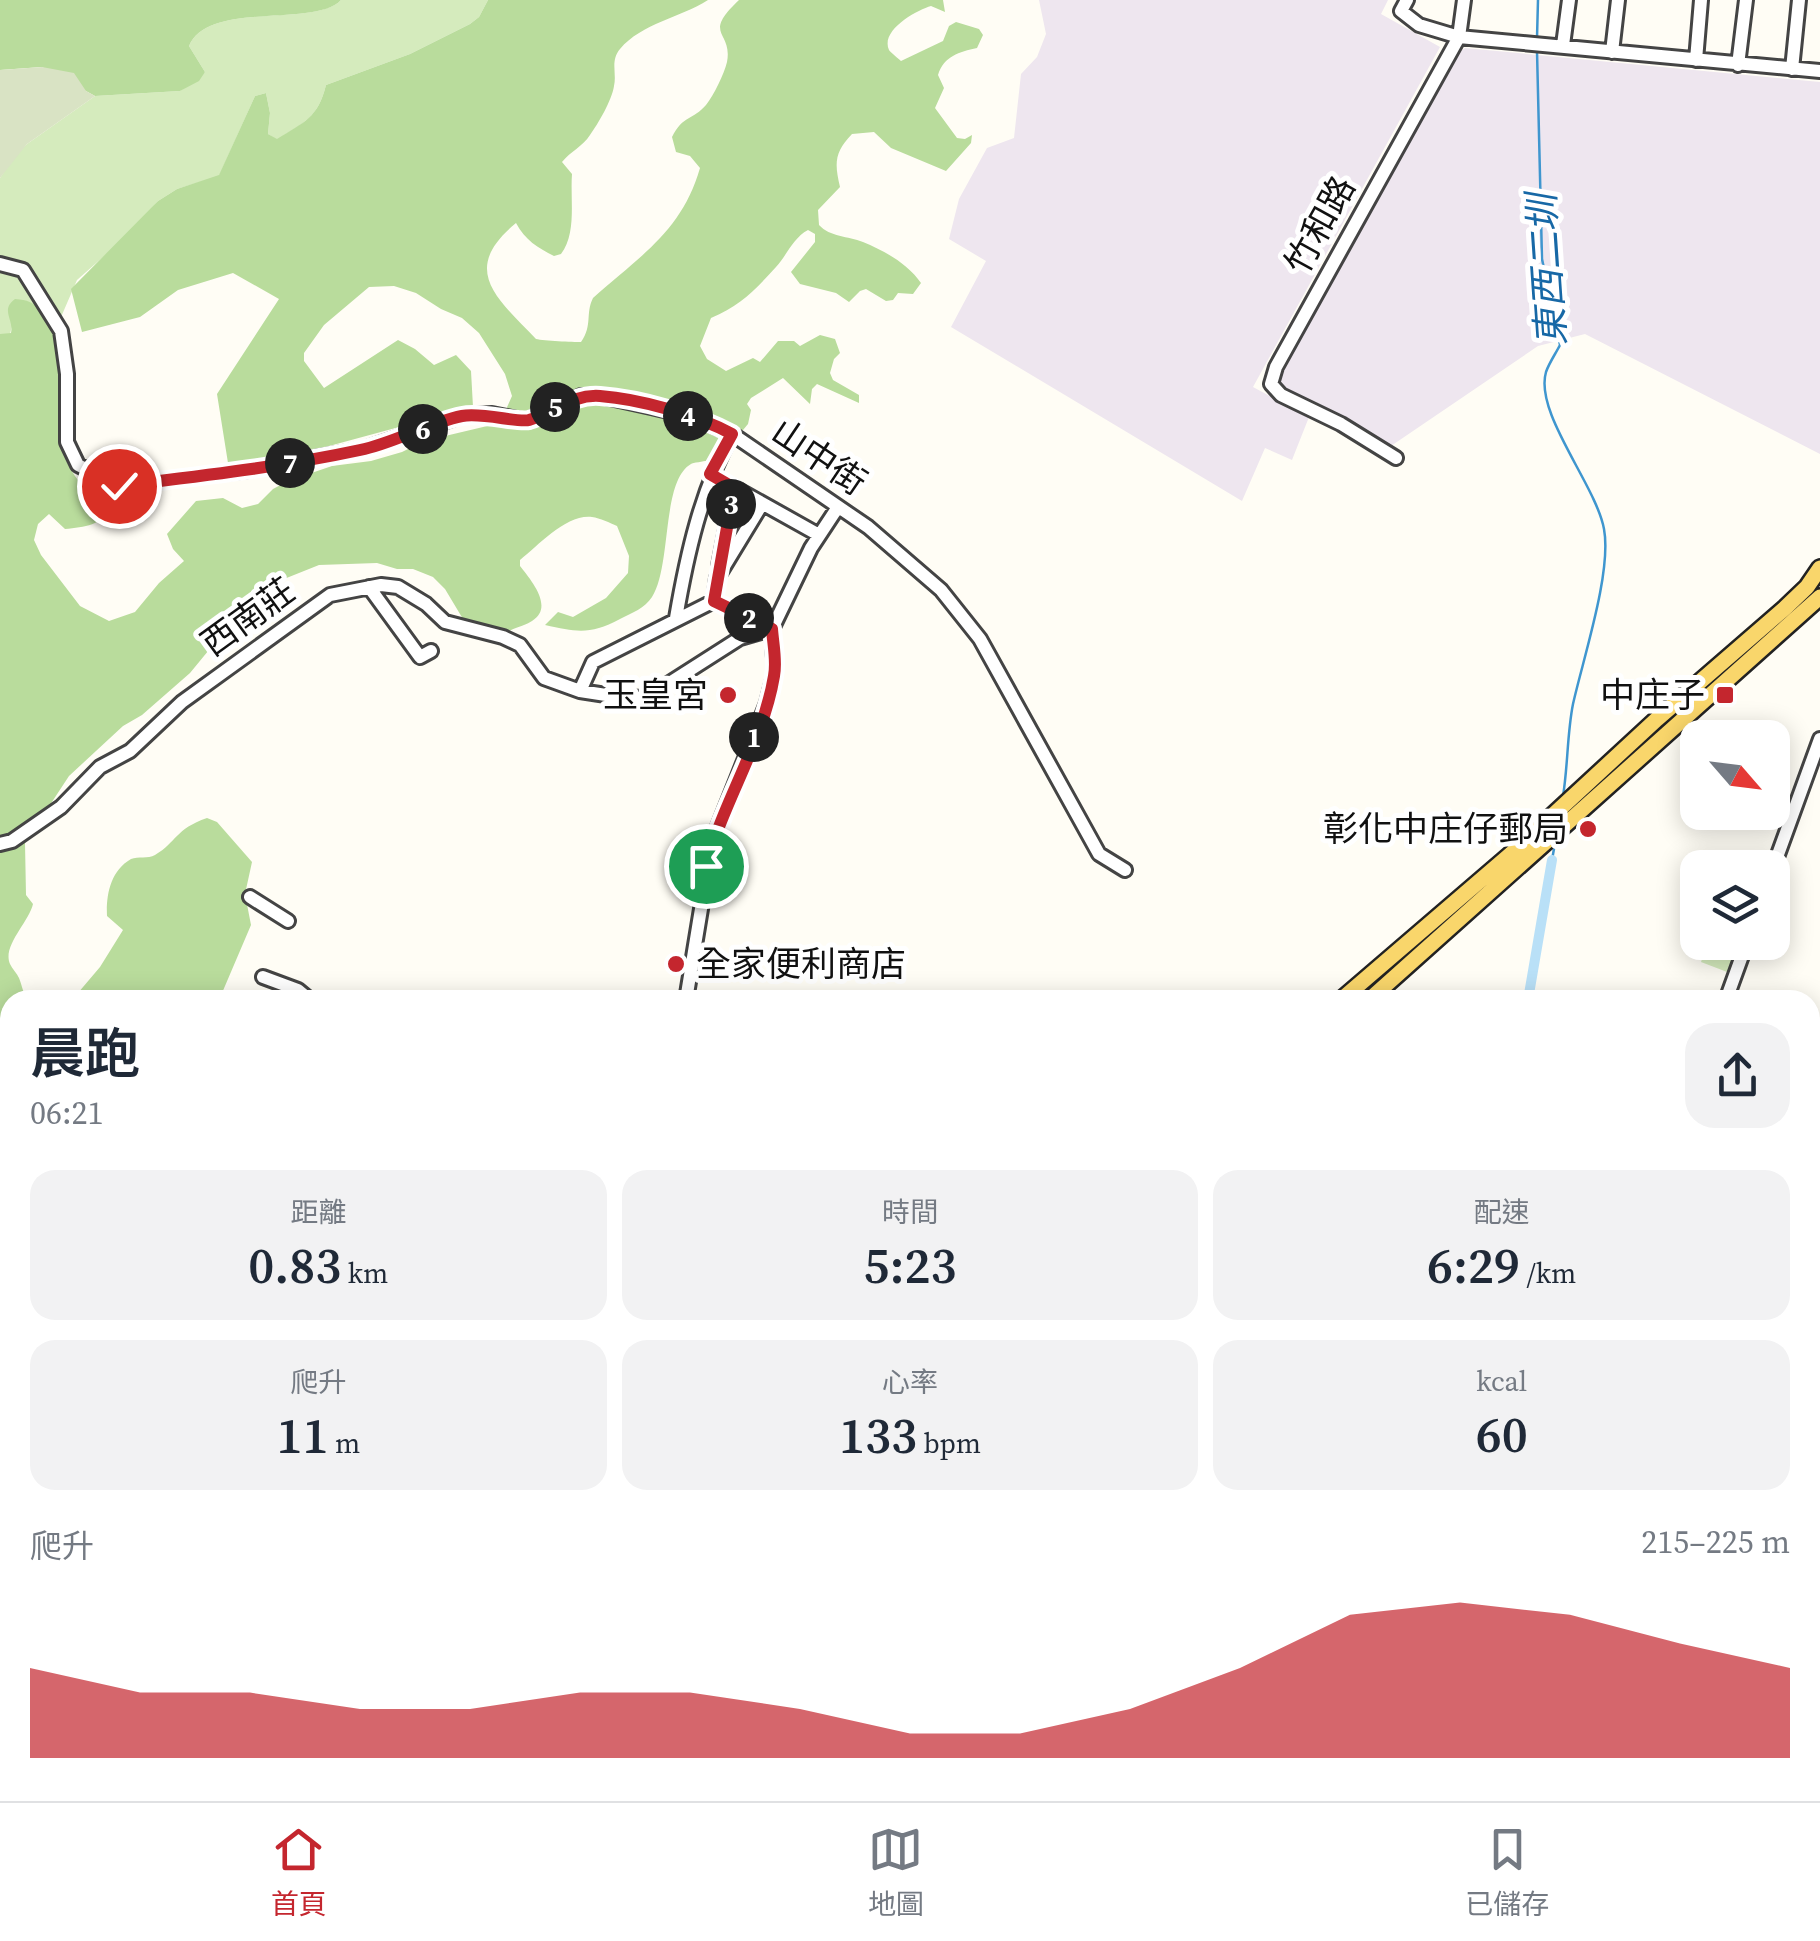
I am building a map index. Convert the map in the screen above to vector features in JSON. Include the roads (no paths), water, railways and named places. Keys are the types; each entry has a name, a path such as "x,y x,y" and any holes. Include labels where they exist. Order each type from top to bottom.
{"main road":[{"path":"1380,990 1817,591 1820,568"},
{"path":"1353,990 1511,854 1645,730 1817,591"}],"street":[{"path":"1407,0 1401,11 1419,25 1460,37 1820,71"},
{"path":"1460,37 1464,0"},
{"path":"1564,46 1569,0"},
{"path":"1612,52 1618,0"},
{"path":"1696,60 1702,0"},
{"path":"1738,65 1746,0"},
{"path":"1792,69 1799,0"},
{"name":"竹和路","path":"1396,458 1341,424 1281,395 1271,384 1286,350 1460,37"},
{"name":"山中街","path":"0,264 23,270 61,331 67,374 68,442 78,465 119,486 248,470 364,449 461,416 492,414 526,421 582,396 602,396 666,410 732,434 868,527 941,590 980,639 1099,854 1125,870"},
{"path":"676,618 710,474 732,434"},
{"path":"710,474 819,535"},
{"path":"714,601 734,488"},
{"path":"717,578 762,504"},
{"path":"688,990 712,842 767,703 775,672 772,629 819,535 838,506"},
{"path":"369,587 420,657 431,651"},
{"name":"西南莊","path":"0,844 12,841 61,807 100,767 130,751 182,702 330,594 398,587 417,597 445,622 520,646 544,678 580,691 646,698 740,638 772,629"},
{"path":"580,691 593,662 714,601 772,629"},
{"path":"1780,850 1820,739"},
{"path":"250,897 288,920"},
{"path":"1729,990 1740,960"},
{"path":"264,977 298,990"}],"waterway":[{"name":"東西二圳","path":"1537,38 1538,0"},
{"name":"東西二圳","path":"1537,51 1542,259 1560,345 1546,372 1545,389 1557,428 1599,511 1605,547 1600,591 1571,715 1563,796"},
{"name":"東西二圳","path":"1552,860 1555,843"},
{"name":"東西二圳","path":"1530,990 1552,860"}],"place":[{"name":"玉皇宮","path":"728,695"},
{"name":"中庄子","path":"1725,695"},
{"name":"彰化中庄仔郵局","path":"1588,829"},
{"name":"全家便利商店","path":"676,964"}]}
